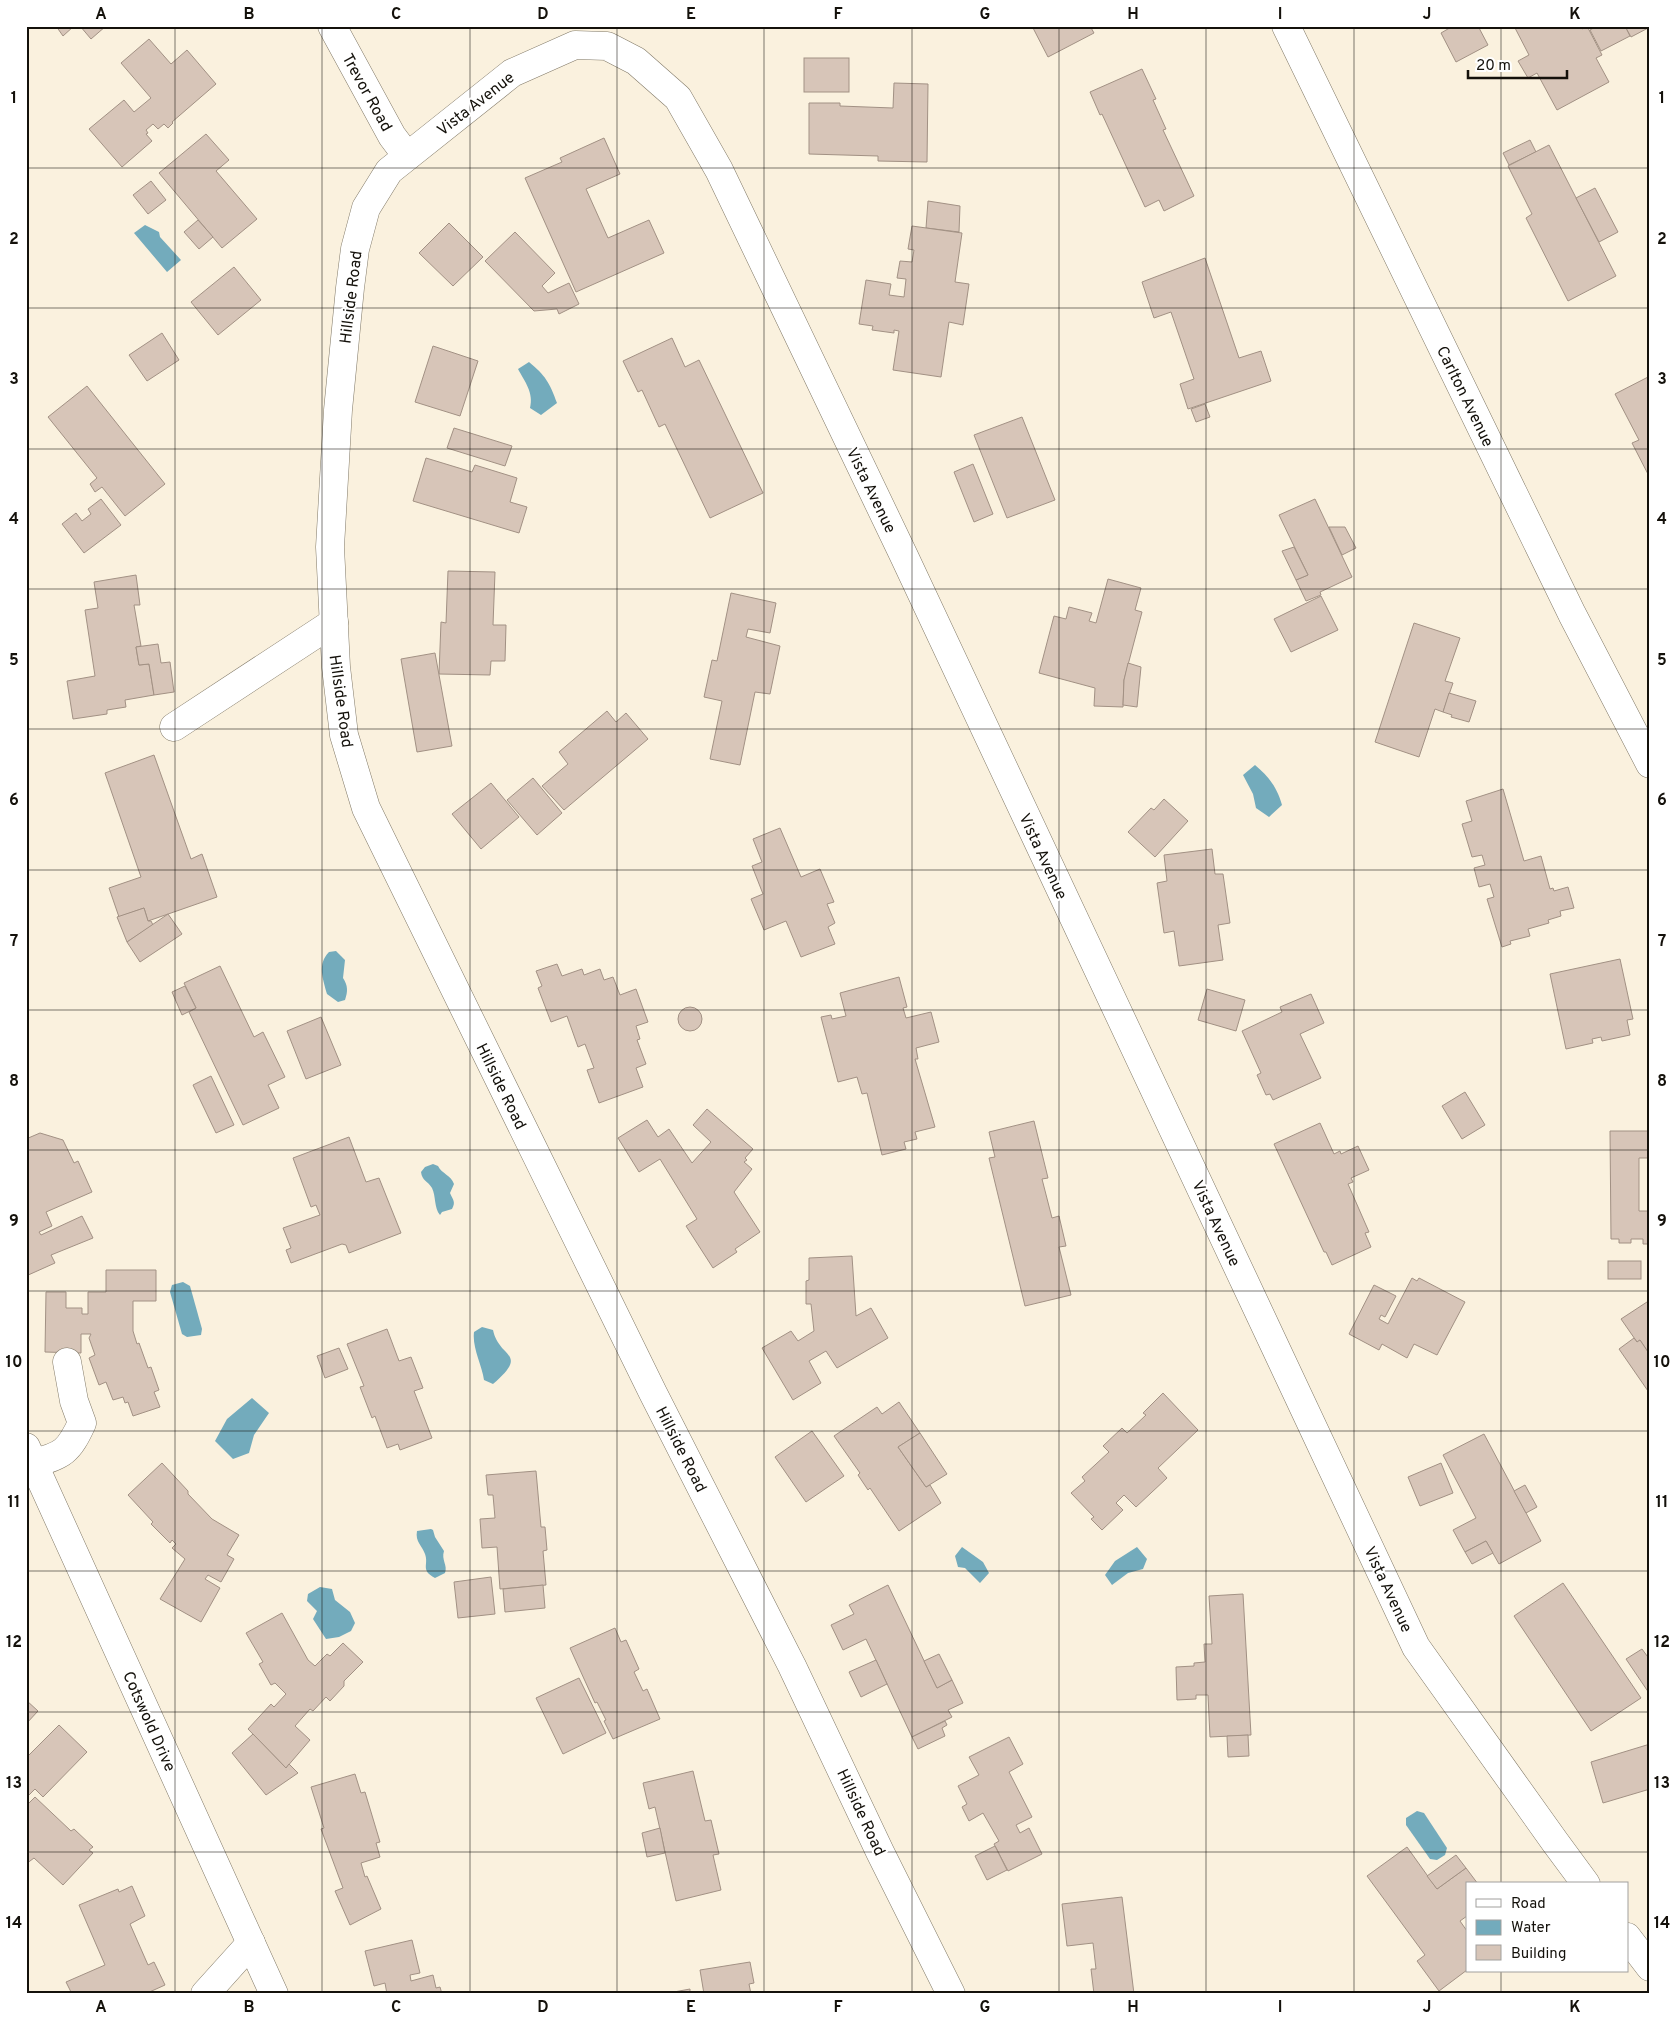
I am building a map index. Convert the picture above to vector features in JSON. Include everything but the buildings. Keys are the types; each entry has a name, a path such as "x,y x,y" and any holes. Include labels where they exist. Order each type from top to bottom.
{"street":[{"name":"Trevor Road","path":"332,26 392,136 407,156"},
{"name":"Carlton Avenue","path":"1286,26 1555,579 1650,764"},
{"name":"Vista Avenue","path":"407,156 512,73 575,45 606,46 636,61 678,98 719,170 904,556 1416,1647 1585,1882"},
{"name":"Hillside Road","path":"407,156 389,171 366,208 355,249 338,410 330,547 336,667 344,735 366,808 653,1393 792,1666 880,1852 951,1994"},
{"path":"174,727 334,622"},
{"path":"30,1455 56,1457 73,1442 82,1424 74,1401 67,1362"},
{"name":"Cotswold Drive","path":"30,1455 274,1994"},
{"path":"1628,1938 1650,1967"},
{"path":"205,1994 251,1943"}],"water":[{"path":"145,225 159,232 160,237 181,260 167,272 134,233"},
{"path":"529,362 546,380 557,403 541,415 530,408 530,392 518,369"},
{"path":"1255,765 1272,783 1282,805 1269,817 1256,808 1253,794 1243,775"},
{"path":"336,951 345,960 343,978 347,989 345,1000 338,1002 327,994 322,972 325,957 329,952"},
{"path":"433,1164 438,1166 454,1184 450,1193 454,1205 452,1209 442,1212 440,1215 432,1188 421,1172 425,1167"},
{"path":"183,1282 190,1286 202,1329 201,1335 187,1337 182,1334 170,1292 172,1285"},
{"path":"482,1327 493,1330 496,1339 511,1360 504,1374 493,1384 484,1380 474,1344 474,1332"},
{"path":"252,1398 269,1413 254,1435 249,1453 233,1459 215,1441 227,1419"},
{"path":"431,1529 444,1551 443,1557 446,1567 445,1573 435,1578 426,1570 425,1554 417,1535 417,1531"},
{"path":"962,1547 983,1562 989,1573 980,1583 965,1568 958,1567 955,1556"},
{"path":"1137,1547 1147,1559 1143,1569 1128,1573 1112,1585 1105,1575 1115,1561"},
{"path":"320,1587 332,1589 335,1600 350,1612 355,1623 351,1631 339,1637 326,1639 313,1619 317,1611 307,1601 308,1594"},
{"path":"1417,1811 1424,1813 1447,1848 1445,1855 1437,1860 1430,1859 1406,1825 1406,1818"}]}
